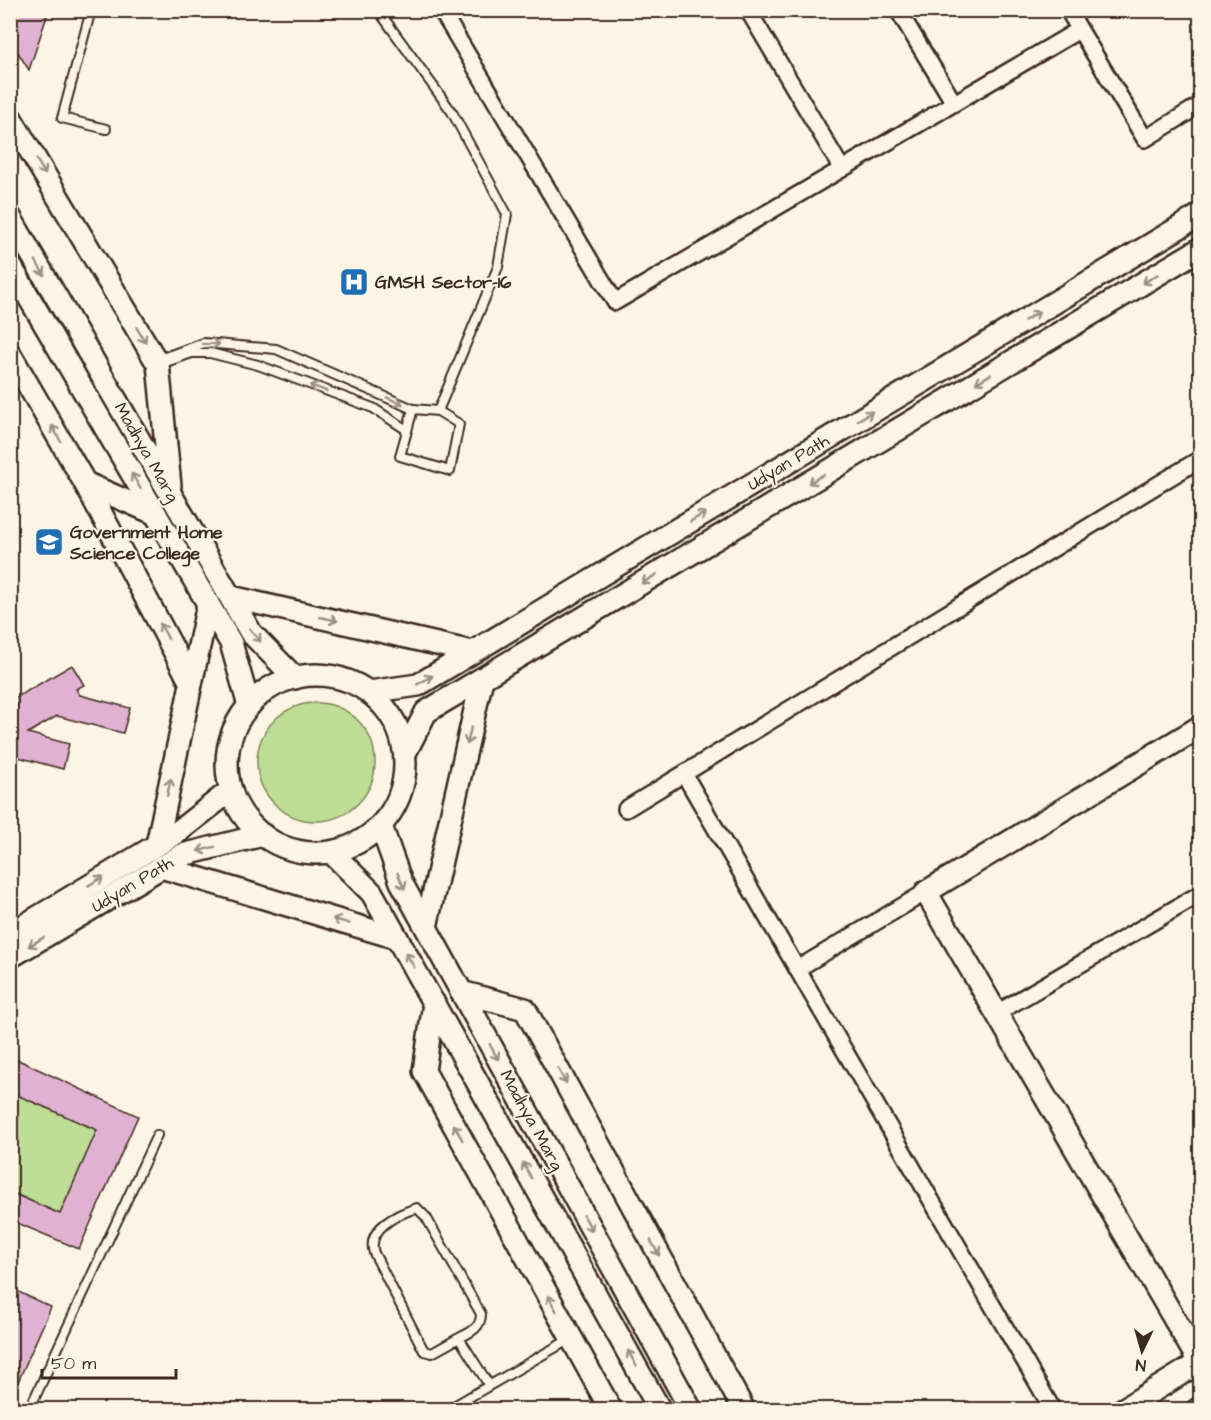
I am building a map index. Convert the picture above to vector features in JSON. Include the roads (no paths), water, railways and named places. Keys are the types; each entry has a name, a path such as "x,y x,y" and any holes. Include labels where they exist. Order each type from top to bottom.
{"main road":[{"path":"10,117 159,364 171,494"},
{"name":"Udyan Path","path":"369,692 418,685 1200,214"},
{"name":"Madhya Marg","path":"10,217 251,633 295,678"},
{"name":"Udyan Path","path":"405,753 426,712 1200,249"},
{"name":"Madhya Marg","path":"10,265 231,643 249,706"},
{"path":"10,354 85,483 191,683"},
{"path":"85,483 156,514"},
{"path":"231,597 472,652"},
{"path":"157,845 208,604"},
{"path":"331,676 354,683 369,692 379,701 401,735 405,753 406,765 397,804 381,826 353,845 331,852 299,851 263,835 252,825 231,790 227,764 231,738 249,706 279,683 295,678 331,676"},
{"path":"426,927 482,679"},
{"path":"1122,1410 1200,1362 926,892 1200,727"},
{"name":"Udyan Path","path":"10,934 175,834 231,790"},
{"name":"Madhya Marg","path":"381,826 401,882 691,1410"},
{"name":"Udyan Path","path":"10,957 182,855 263,835"},
{"name":"Madhya Marg","path":"331,852 372,893 660,1410"},
{"path":"161,867 397,938"},
{"path":"461,992 525,1009 744,1410"},
{"path":"434,1003 424,1071 611,1410"}],"street":[{"path":"441,10 615,302 1079,30"},
{"path":"748,10 842,169"},
{"path":"897,10 954,103"},
{"path":"1068,10 1145,139 1200,105"},
{"path":"626,809 1200,459"},
{"path":"684,774 1053,1410"},
{"path":"797,969 926,892"},
{"path":"997,1013 1200,894"}],"lane":[{"path":"91,10 62,118 106,129"},
{"path":"378,10 452,112 507,214 498,267 438,411"},
{"path":"159,364 165,357 204,343 276,349 413,408 438,411 459,424 450,471 400,456 413,408"},
{"path":"159,364 192,353 210,353 258,365 373,408 407,430"},
{"path":"29,1410 157,1136"},
{"path":"417,1208 426,1217 481,1314 481,1322 474,1331 459,1338 432,1353 424,1351 374,1253 371,1243 375,1233 408,1210 417,1208"},
{"path":"459,1338 489,1386"},
{"path":"447,1410 571,1338"}],"place":[{"name":"GMSH Sector-16","path":"354,282"},
{"name":"Government Home Science College","path":"49,542"}]}
